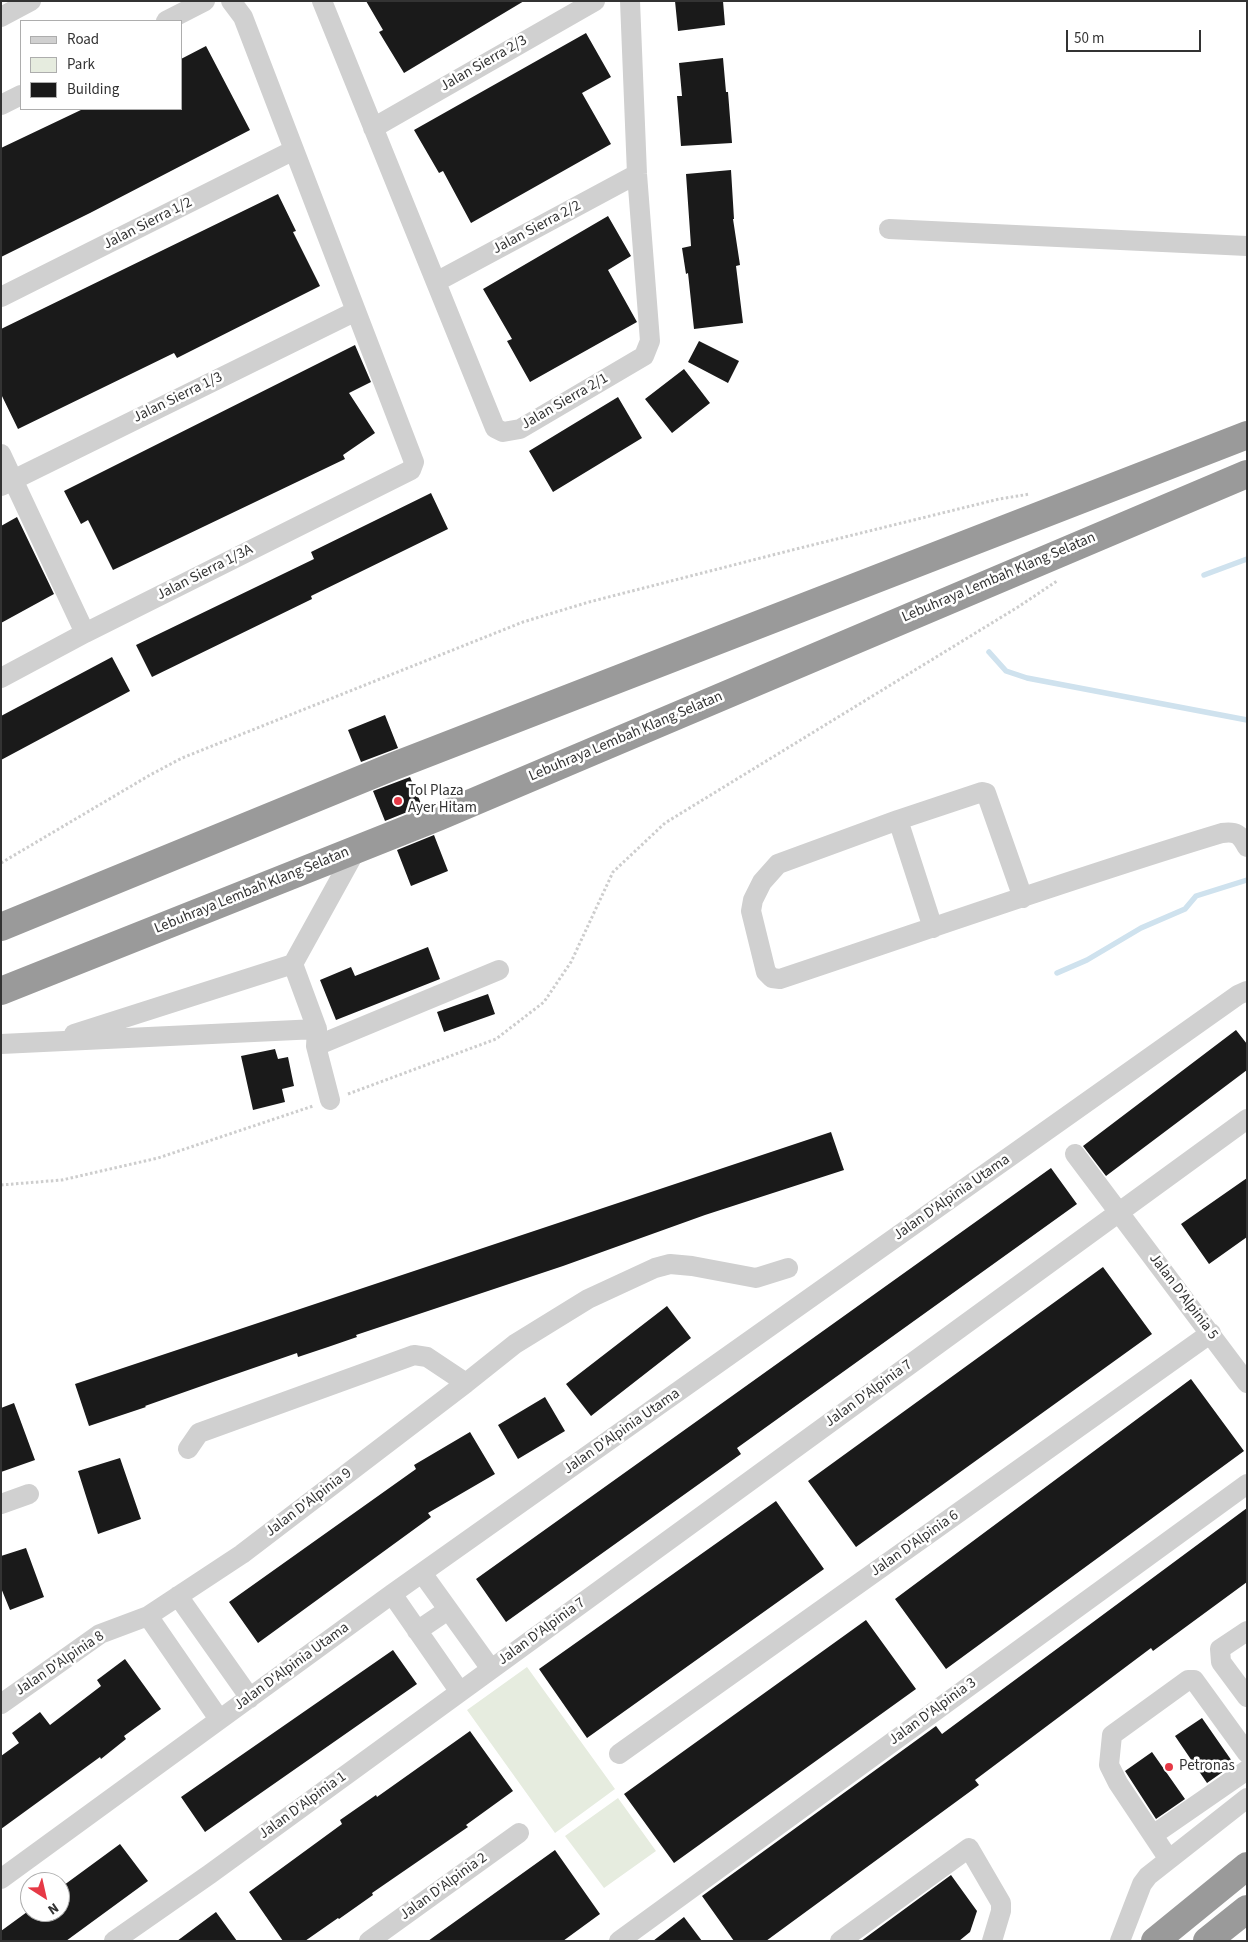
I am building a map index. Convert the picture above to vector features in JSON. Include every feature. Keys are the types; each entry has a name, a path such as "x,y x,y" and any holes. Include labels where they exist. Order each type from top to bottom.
{"highway":[{"path":"1,927 389,768 1247,435"},
{"name":"Lebuhraya Lembah Klang Selatan","path":"1,991 438,817 1247,474"},
{"path":"1154,1941 1247,1866"},
{"path":"1207,1941 1247,1909"}],"street":[{"path":"1,17 30,1"},
{"path":"168,20 205,1"},
{"path":"231,1 243,17 356,311"},
{"name":"Jalan Sierra 2/1","path":"322,1 495,428 503,432 520,429 644,356 650,341 637,174 630,1"},
{"name":"Jalan Sierra 2/3","path":"373,128 595,1"},
{"path":"1,105 20,96"},
{"name":"Jalan Sierra 1/2","path":"1,297 294,150"},
{"name":"Jalan Sierra 2/2","path":"436,282 637,174"},
{"path":"889,229 1247,246"},
{"name":"Jalan Sierra 1/3A","path":"1,678 85,633 410,470 414,462 356,311"},
{"name":"Jalan Sierra 1/3","path":"7,483 356,311"},
{"path":"1,454 7,483 85,633"},
{"path":"1023,898 986,793 982,792 898,820 778,864 762,882 753,900 751,911 766,972 772,978 780,979 1023,898 1127,862 1222,833 1233,832 1241,836 1247,847"},
{"path":"898,820 933,928"},
{"path":"49,1042 293,964 356,850"},
{"path":"293,964 316,1038 330,1100"},
{"path":"1,1044 316,1038 499,970"},
{"name":"Jalan D'Alpinia Utama","path":"1,1879 392,1594 1238,995 1247,991"},
{"name":"Jalan D'Alpinia 7","path":"491,1669 1247,1119"},
{"name":"Jalan D'Alpinia 5","path":"1075,1154 1247,1383"},
{"name":"Jalan D'Alpinia 9","path":"148,1616 242,1554 515,1344 588,1299 655,1268 670,1264 692,1266 756,1278 788,1268"},
{"name":"Jalan D'Alpinia 6","path":"619,1754 1211,1333"},
{"path":"188,1449 199,1433 414,1355 427,1357 466,1383"},
{"name":"Jalan D'Alpinia 3","path":"620,1941 1247,1484"},
{"path":"1,1504 30,1494"},
{"path":"422,1573 491,1669"},
{"path":"392,1594 460,1692"},
{"path":"178,1596 250,1698"},
{"path":"417,1631 448,1610"},
{"path":"148,1616 219,1719"},
{"name":"Jalan D'Alpinia 8","path":"1,1704 100,1634 148,1616"},
{"path":"1247,1631 1220,1649 1219,1656 1221,1662 1247,1697"},
{"name":"Jalan D'Alpinia 1","path":"114,1941 210,1874 491,1669"},
{"path":"1168,1858 1118,1783 1109,1765 1112,1736 1116,1731 1188,1680 1194,1680 1247,1753"},
{"path":"1120,1941 1142,1884 1148,1876 1168,1858 1247,1797 1240,1774 1153,1835"},
{"name":"Jalan D'Alpinia 2","path":"369,1941 519,1833"},
{"path":"840,1941 969,1848 1001,1903 1001,1911 992,1941"}],"path":[{"path":"1,863 182,758 523,622 590,602 802,548 999,499 1038,492"},
{"path":"1,1185 62,1180 158,1158 330,1100 496,1039 544,1002 571,962 613,872 665,823 1018,607 1060,579"}],"green space":[{"path":"527,1667 615,1789 555,1833 467,1710"},
{"path":"618,1798 656,1851 604,1888 565,1836"}],"building":[{"path":"366,1 524,1 404,73 379,32 383,30"},
{"path":"675,1 723,1 725,25 678,31"},
{"path":"586,33 611,77 582,93 611,144 471,223 443,171 439,173 414,130"},
{"path":"206,46 250,130 1,257 1,148 81,110 182,110 182,58"},
{"path":"723,58 732,143 681,146 677,96 682,96 679,63"},
{"path":"731,170 733,219 740,265 736,266 743,323 694,329 688,273 686,274 682,248 691,246 686,174"},
{"path":"278,194 296,231 293,232 320,286 177,358 174,353 18,429 1,394 1,329"},
{"path":"608,216 631,256 608,270 637,322 530,382 507,341 512,339 483,289"},
{"path":"699,341 739,361 728,383 688,362"},
{"path":"355,345 371,382 349,393 375,433 343,455 345,459 113,570 88,520 81,524 64,491"},
{"path":"684,369 710,403 672,433 645,399"},
{"path":"618,397 642,438 553,492 529,451"},
{"path":"431,493 448,529 311,596 312,599 152,677 136,645 314,559 311,552"},
{"path":"17,517 54,594 1,623 1,526"},
{"path":"112,657 130,691 1,760 1,716"},
{"path":"385,715 398,748 361,762 348,730"},
{"path":"410,777 422,806 385,821 373,791"},
{"path":"434,835 448,871 411,886 397,850"},
{"path":"428,947 440,979 336,1020 320,980 351,967 355,976"},
{"path":"488,994 495,1014 444,1032 437,1012"},
{"path":"1236,1030 1247,1044 1247,1070 1106,1176 1083,1146"},
{"path":"275,1049 278,1059 288,1057 294,1086 282,1089 285,1102 253,1110 241,1056"},
{"path":"831,1132 844,1170 705,1215 563,1266 356,1335 357,1337 328,1347 298,1357 297,1353 89,1426 75,1384"},
{"path":"1051,1168 1077,1204 737,1448 741,1454 506,1622 476,1579"},
{"path":"1247,1178 1247,1237 1209,1264 1181,1224"},
{"path":"1103,1267 1152,1334 856,1547 808,1481"},
{"path":"667,1306 691,1338 591,1416 566,1384"},
{"path":"1191,1379 1244,1451 946,1669 895,1599"},
{"path":"545,1397 565,1431 518,1459 498,1425"},
{"path":"14,1403 35,1460 1,1472 1,1408"},
{"path":"470,1432 495,1474 428,1513 431,1517 258,1643 229,1602 416,1469 414,1465"},
{"path":"120,1458 141,1519 98,1534 78,1471"},
{"path":"776,1501 824,1569 587,1738 539,1669"},
{"path":"1247,1508 1247,1582 1153,1651 1151,1648 975,1780 979,1785 766,1941 734,1941 702,1896 936,1726 942,1734"},
{"path":"26,1548 44,1597 10,1610 1,1588 1,1556"},
{"path":"866,1620 916,1689 674,1863 624,1794"},
{"path":"393,1650 417,1684 205,1832 181,1797"},
{"path":"125,1659 161,1709 124,1736 126,1739 101,1759 100,1757 1,1829 1,1756 19,1743 12,1733 40,1712 50,1725 101,1686 97,1680"},
{"path":"1202,1718 1234,1764 1207,1783 1175,1736"},
{"path":"470,1731 513,1791 466,1825 468,1827 372,1893 373,1895 339,1919 305,1941 283,1941 249,1892 342,1824 340,1820 376,1795 377,1797"},
{"path":"1152,1752 1185,1799 1156,1819 1125,1771"},
{"path":"120,1844 148,1881 66,1941 1,1941 1,1931 20,1917 20,1922 70,1922 70,1881"},
{"path":"555,1850 600,1914 563,1941 428,1941"},
{"path":"951,1875 977,1911 970,1932 959,1941 861,1941"},
{"path":"216,1912 237,1941 177,1941"},
{"path":"684,1917 702,1941 653,1941"}],"waterway":[{"path":"1204,575 1247,559"},
{"path":"989,652 1006,671 1027,678 1247,720"},
{"path":"1057,973 1087,960 1141,928 1185,909 1196,896 1247,880"}],"place":[{"name":"Tol Plaza Ayer Hitam","path":"398,801"},
{"name":"Petronas","path":"1169,1767"}]}
